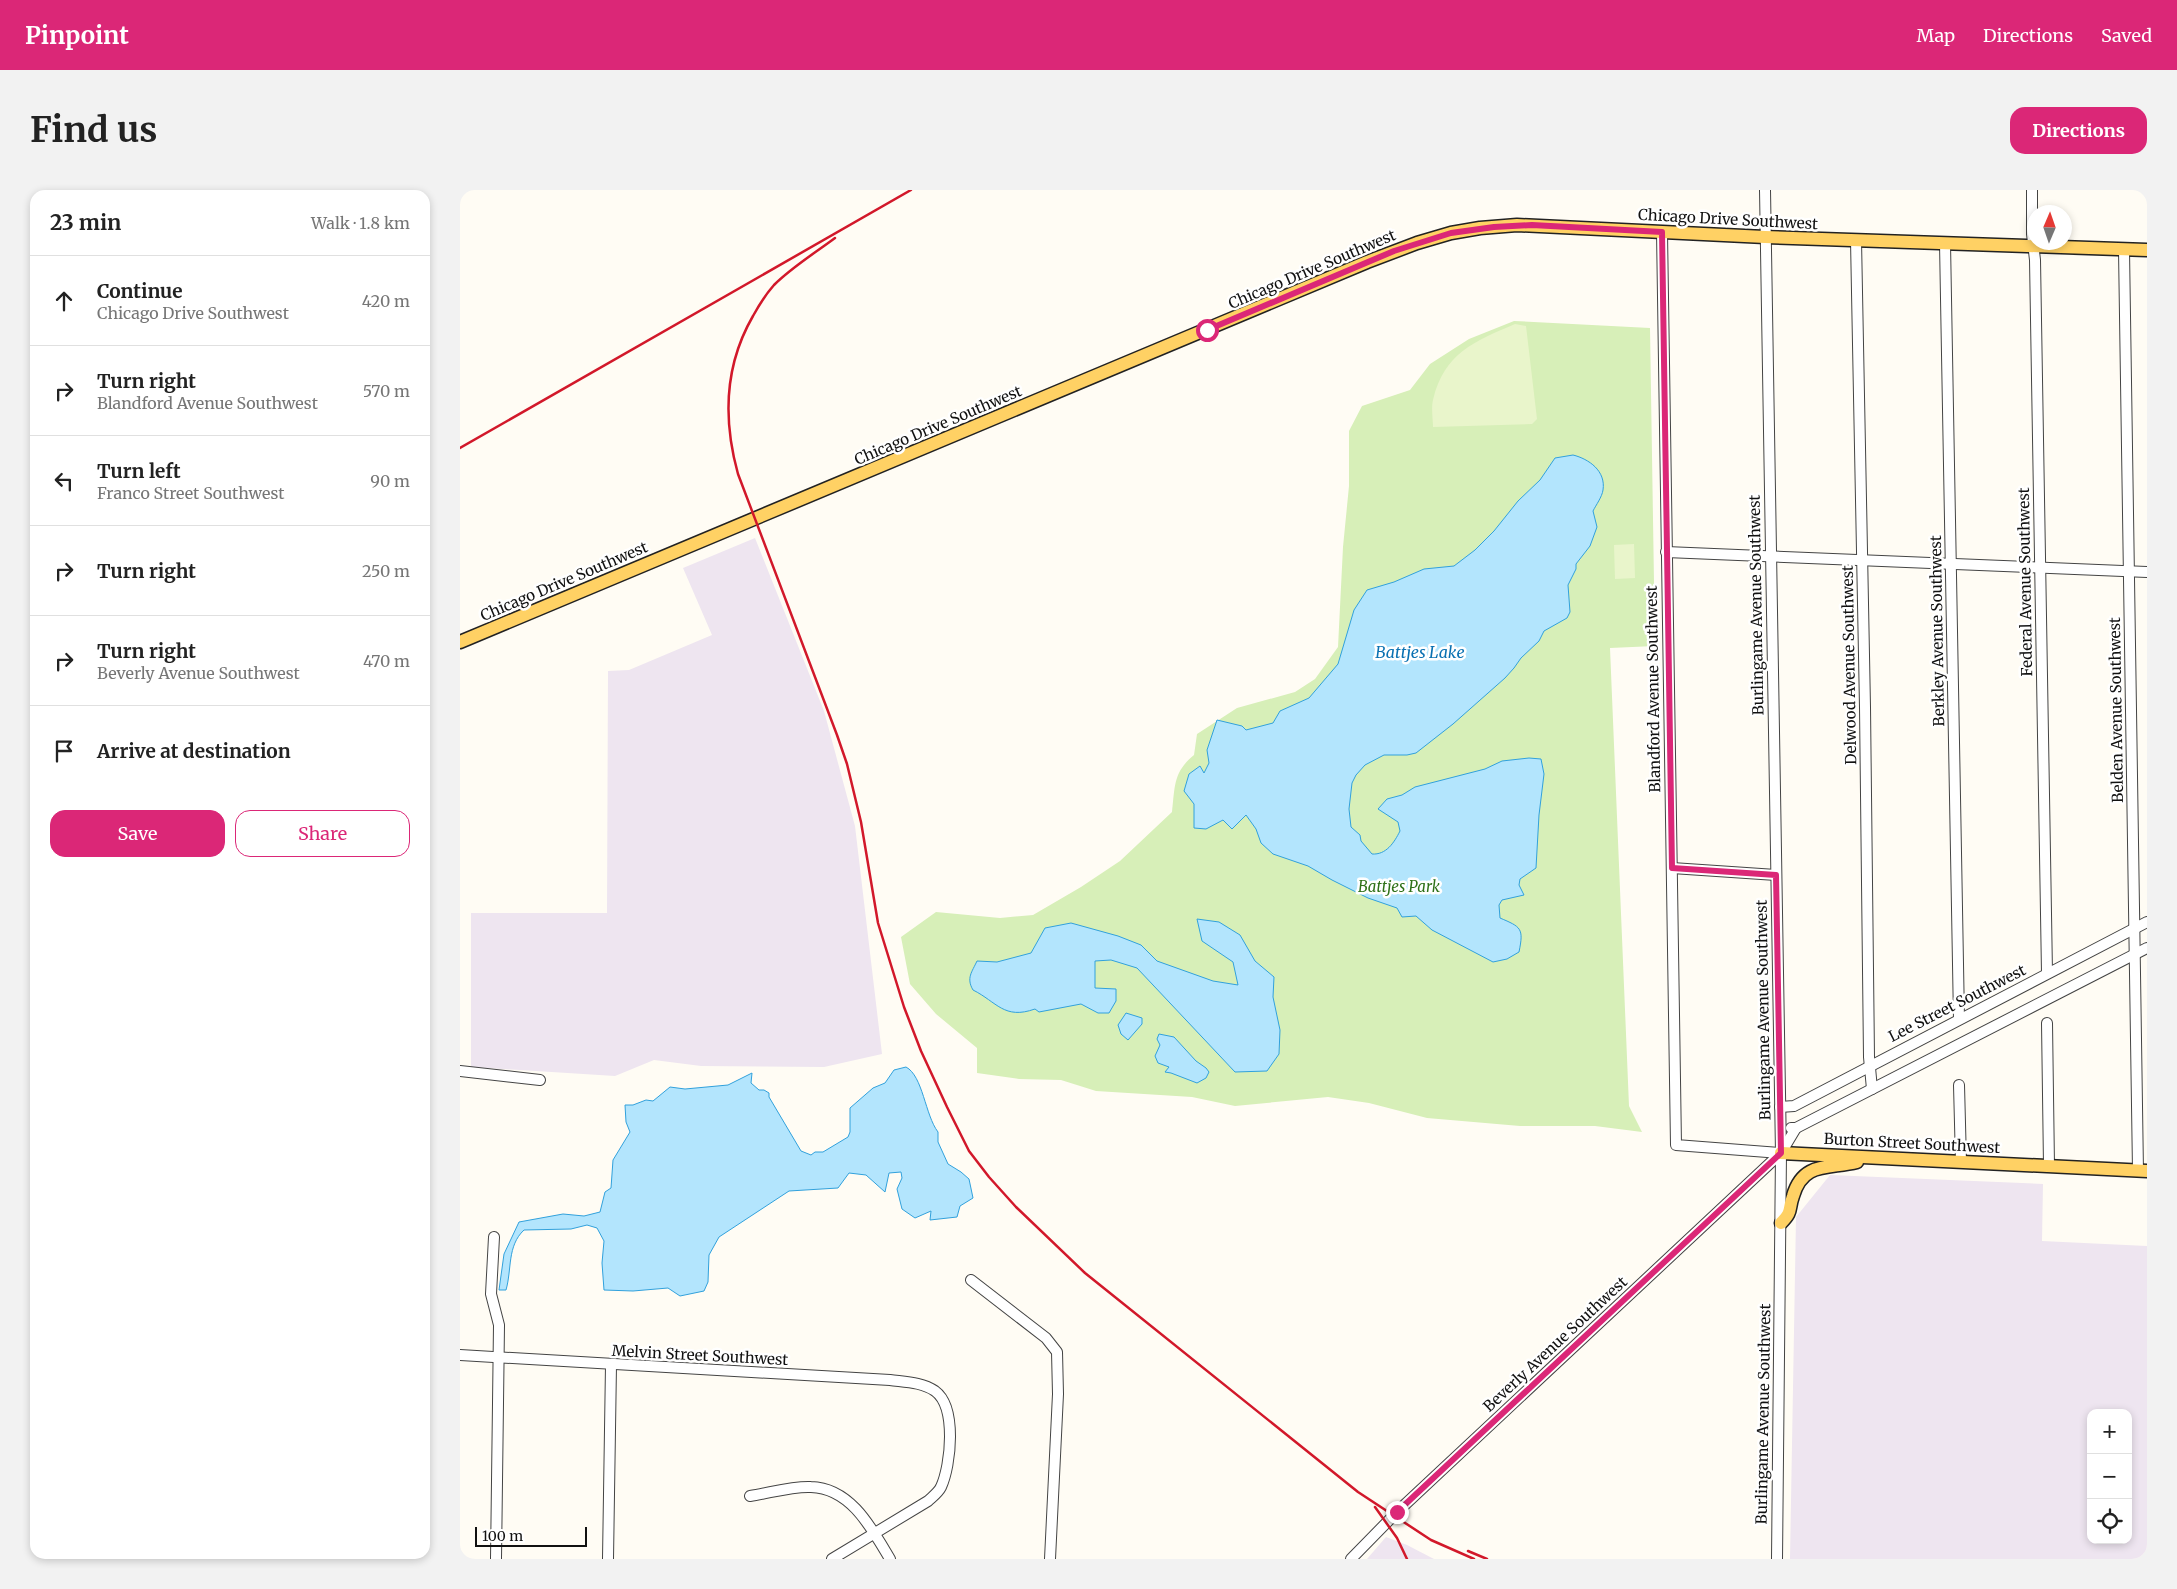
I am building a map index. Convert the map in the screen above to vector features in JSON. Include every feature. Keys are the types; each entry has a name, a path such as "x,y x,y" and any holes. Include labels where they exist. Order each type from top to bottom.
{"main road":[{"name":"Chicago Drive Southwest","path":"460,642 1417,243 1472,230 1517,226 2027,246"},
{"name":"Chicago Drive Southwest","path":"2072,248 2147,250"},
{"name":"Burton Street Southwest","path":"1781,1153 2143,1171"},
{"path":"1781,1223 1790,1214 1796,1186 1811,1170 1854,1163 1876,1157"}],"street":[{"name":"Burlingame Avenue Southwest","path":"1765,190 1781,1153 1776,1559"},
{"name":"Federal Avenue Southwest","path":"2032,190 2032,205"},
{"name":"Blandford Avenue Southwest","path":"1662,232 1676,1145"},
{"name":"Delwood Avenue Southwest","path":"1856,240 1869,1066 1872,1090"},
{"name":"Berkley Avenue Southwest","path":"1945,243 1959,1019"},
{"name":"Federal Avenue Southwest","path":"2033,250 2047,973"},
{"name":"Belden Avenue Southwest","path":"2124,250 2135,928 2143,1171"},
{"path":"1666,552 1770,558 2147,572"},
{"path":"1672,868 1776,875"},
{"name":"Lee Street Southwest","path":"1780,1107 1794,1106 2147,922"},
{"path":"1780,1128 1796,1128 2147,948"},
{"path":"2047,1024 2049,1166"},
{"path":"460,1071 540,1080"},
{"path":"1959,1085 1961,1162"},
{"path":"1781,1153 1796,1128"},
{"name":"Burton Street Southwest","path":"1676,1145 1781,1153"},
{"name":"Beverly Avenue Southwest","path":"1351,1559 1397,1512 1781,1153"},
{"path":"494,1237 490,1294 499,1325 496,1559"},
{"path":"971,1280 1046,1338 1057,1352 1059,1361 1058,1394 1050,1559"},
{"name":"Melvin Street Southwest","path":"460,1355 890,1380 920,1384 936,1392 943,1401 948,1415 949,1455 946,1473 940,1490 928,1501 875,1533"},
{"path":"608,1559 611,1365"},
{"path":"750,1496 812,1486 840,1495 855,1507 875,1533 890,1559"},
{"path":"832,1559 875,1533"}],"shaded area":[{"path":"755,538 824,711 855,826 882,1054 824,1067 701,1066 654,1060 615,1076 471,1067 471,913 607,913 608,671 629,670 712,635 683,568"},
{"path":"1830,1175 2043,1184 2042,1241 2147,1246 2147,1559 1790,1559 1796,1217"},
{"path":"1386,1537 1407,1545 1434,1559 1367,1559"}],"green space":[{"name":"Battjes Park","path":"1514,321 1650,328 1655,646 1610,648 1629,1106 1642,1132 1595,1126 1520,1126 1427,1118 1369,1103 1328,1097 1235,1106 1192,1097 1096,1091 1061,1080 1019,1079 977,1073 977,1048 936,1014 910,984 901,937 936,912 1000,918 1033,915 1081,887 1120,861 1172,812 1176,780 1187,761 1194,755 1197,734 1237,708 1295,692 1315,679 1338,647 1343,547 1349,486 1349,431 1362,406 1410,390 1430,364 1469,339"},
{"path":"1515,324 1526,326 1537,419 1532,424 1433,427 1433,400 1438,384 1453,360 1474,343"},
{"path":"1634,544 1635,578 1615,579 1614,545"}],"water":[{"name":"Battjes Lake","path":"1573,455 1585,459 1595,467 1602,477 1603,490 1593,511 1597,527 1590,546 1576,564 1576,569 1568,585 1570,612 1567,618 1544,631 1539,641 1521,658 1505,678 1453,724 1416,753 1384,755 1365,765 1352,783 1349,809 1351,827 1360,835 1361,841 1372,854 1381,853 1389,847 1400,831 1398,822 1378,809 1387,799 1402,795 1415,787 1485,769 1502,761 1529,758 1541,759 1544,774 1539,815 1536,868 1520,879 1519,885 1524,895 1502,900 1499,905 1500,918 1517,926 1521,933 1519,952 1507,959 1493,962 1432,930 1416,916 1402,917 1397,908 1368,898 1308,866 1273,854 1261,843 1256,829 1246,815 1232,829 1223,820 1206,829 1194,828 1194,804 1184,791 1189,774 1200,766 1204,773 1209,763 1207,750 1217,720 1242,726 1246,730 1273,723 1280,711 1309,698 1338,664 1354,610 1367,590 1394,582 1424,569 1454,566 1475,550 1494,531 1518,501 1540,480 1555,458"},
{"path":"1197,919 1219,922 1240,935 1255,961 1274,977 1273,997 1280,1030 1279,1054 1267,1071 1235,1072 1137,968 1111,960 1095,961 1095,988 1116,989 1116,1001 1109,1013 1098,1013 1081,1004 1039,1012 1035,1009 1024,1012 1008,1011 973,990 971,986 971,975 977,961 997,962 1031,953 1045,928 1071,923 1118,936 1141,945 1157,961 1213,981 1238,985 1233,962 1202,941"},
{"path":"1126,1013 1142,1018 1142,1024 1128,1040 1121,1034 1118,1025"},
{"path":"1159,1034 1174,1037 1196,1061 1206,1068 1209,1072 1206,1078 1197,1083 1165,1072 1169,1067 1158,1063 1155,1056 1160,1045 1157,1039"},
{"path":"906,1067 912,1072 920,1087 938,1132 938,1142 948,1164 969,1179 973,1198 960,1206 957,1217 930,1220 931,1211 915,1218 902,1209 897,1189 902,1178 901,1172 889,1173 885,1192 866,1175 849,1173 838,1188 789,1191 719,1237 709,1255 708,1282 704,1291 680,1296 668,1288 633,1291 604,1290 602,1263 604,1241 597,1228 587,1225 571,1229 524,1230 512,1250 506,1290 499,1290 504,1254 519,1222 563,1214 584,1216 600,1212 605,1192 611,1188 613,1160 630,1132 626,1122 625,1105 633,1105 646,1100 653,1101 670,1087 685,1089 728,1085 752,1073 751,1083 759,1090 769,1093 769,1097 801,1151 811,1155 815,1152 823,1152 848,1137 850,1132 850,1108 873,1088 885,1083 894,1070"}],"railway":[{"path":"460,448 911,190"},
{"path":"835,238 781,278 753,316 736,354 732,374 729,394 730,434 738,474 847,764 861,822 878,923 904,1007 921,1051 947,1107 969,1151 989,1177 1016,1207 1085,1273 1358,1492 1431,1540 1474,1559"},
{"path":"1375,1507 1397,1538 1407,1559"},
{"path":"1468,1551 1487,1559"}],"route":[{"path":"1207,330 1394,251 1451,233 1480,228 1532,225 1662,232 1672,868 1678,870 1776,875 1781,1153 1397,1512"}]}
